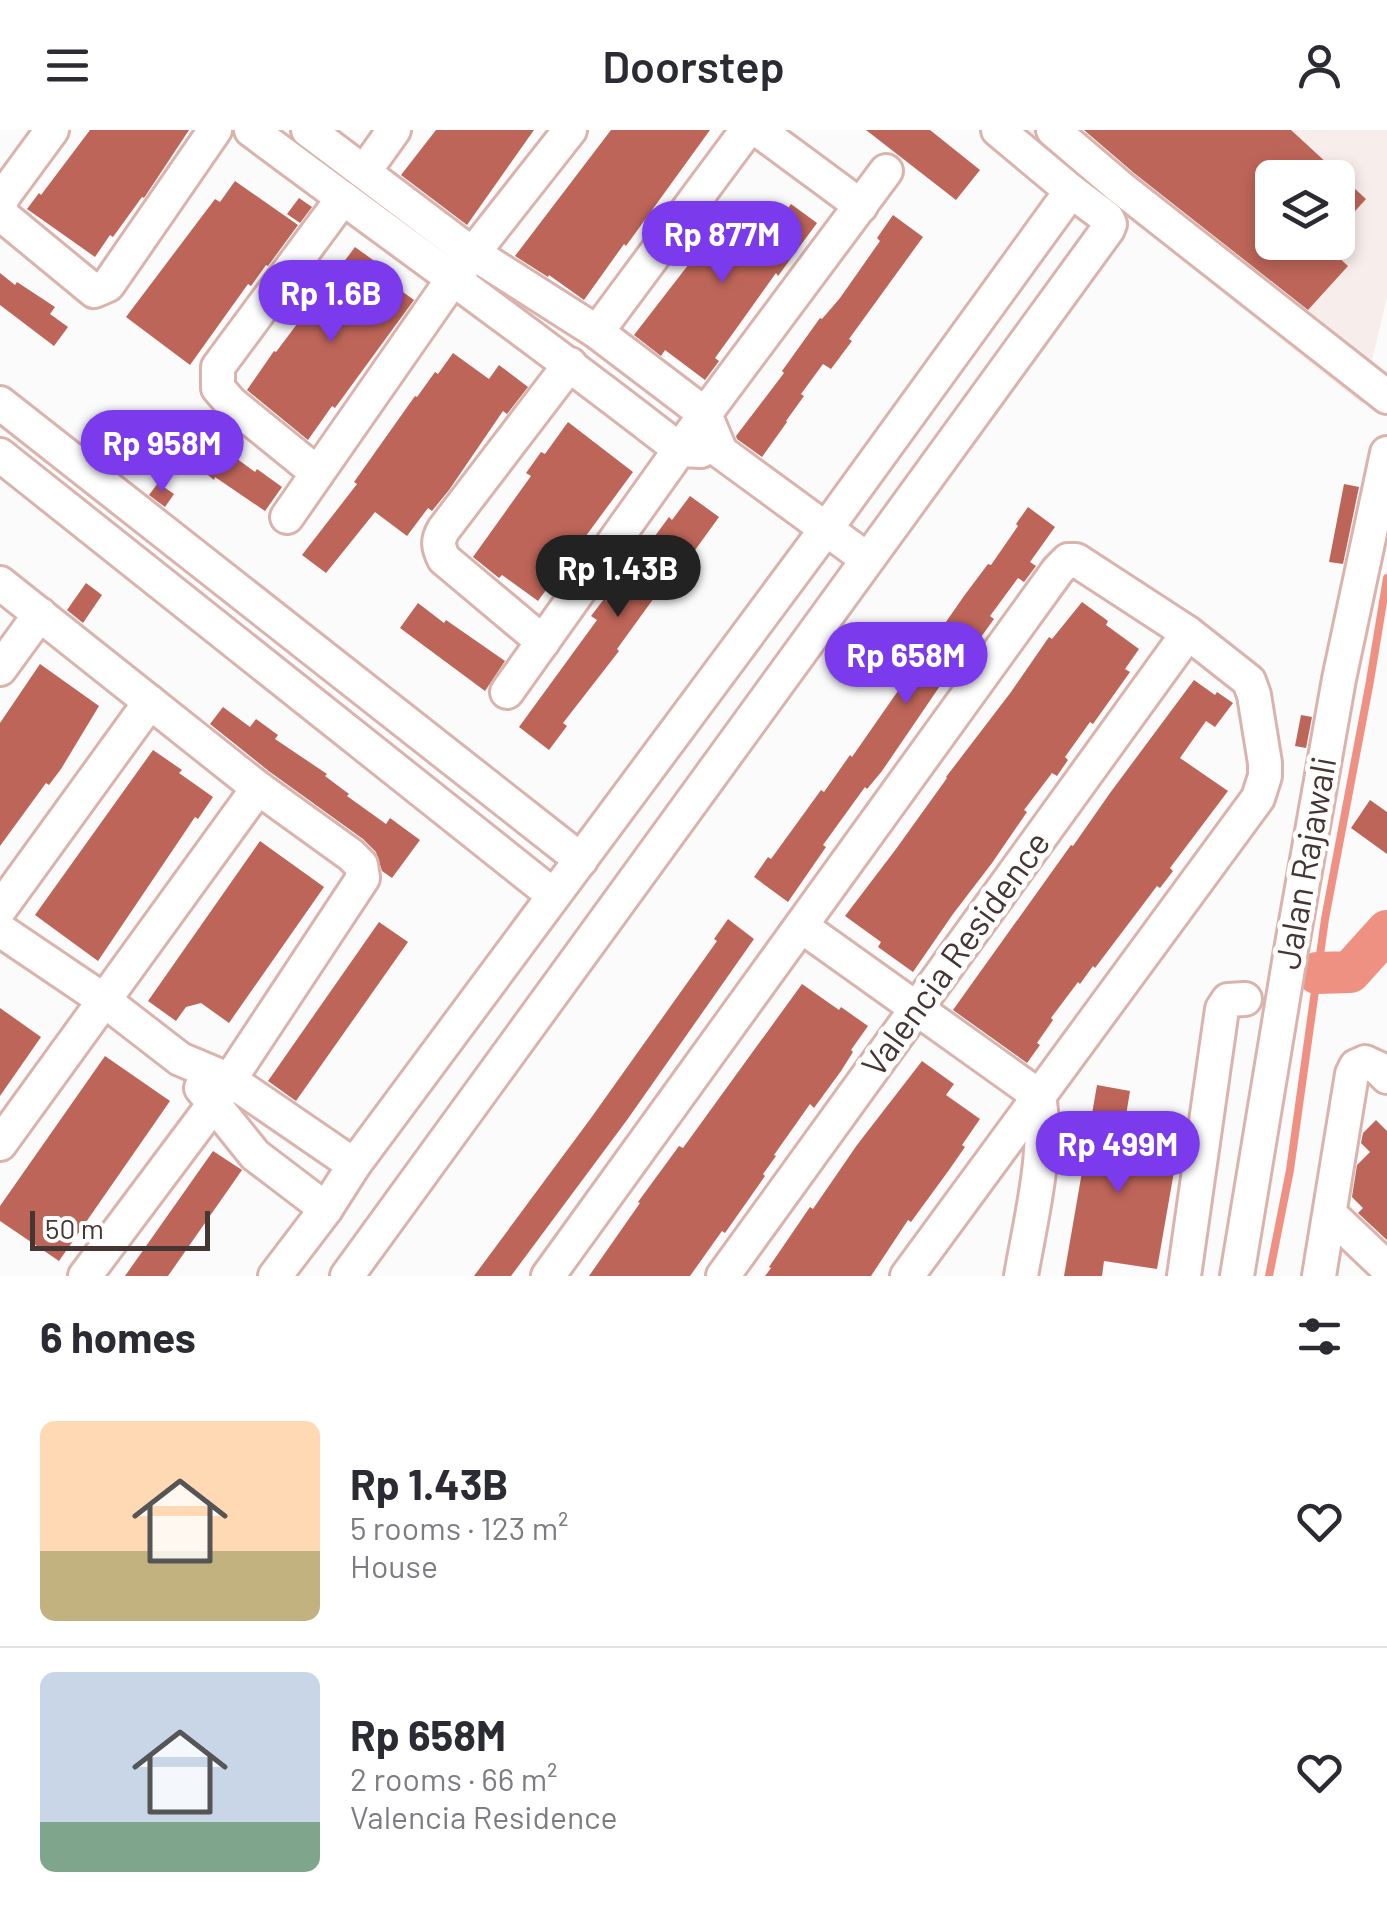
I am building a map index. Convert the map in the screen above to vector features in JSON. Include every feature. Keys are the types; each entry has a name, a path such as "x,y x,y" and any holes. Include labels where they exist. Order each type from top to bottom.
{"street":[{"path":"52,130 5,194 0,203 3,216 94,290 108,286 215,130"},
{"path":"251,130 290,159 354,185 474,254 597,332 705,414 720,452"},
{"path":"290,159 308,130 354,185 452,280 570,364 680,450 720,452 867,559"},
{"path":"316,472 231,403 218,388 218,366 394,130"},
{"path":"287,517 452,280 570,130"},
{"path":"597,332 747,130"},
{"path":"758,130 861,206"},
{"path":"347,1276 1108,229 1107,218 998,130"},
{"path":"1053,130 1120,188 1387,397"},
{"path":"507,692 705,414 886,171"},
{"path":"275,1276 1071,191"},
{"path":"543,642 444,559 439,540 570,364"},
{"path":"0,403 581,860"},
{"name":"Jalan Rajawali","path":"1237,1276 1338,679 1387,453"},
{"path":"0,455 553,895"},
{"path":"548,1276 1063,563 1076,560 1243,674 1252,687 1265,776 1258,798 907,1276"},
{"path":"0,583 258,788 351,855 364,878 221,1092 86,1276"},
{"path":"0,669 40,614"},
{"name":"Valencia Residence","path":"723,1276 1188,633"},
{"path":"0,909 150,702"},
{"path":"0,1144 258,788"},
{"path":"801,926 1039,1096 1042,1148 1021,1276"},
{"path":"0,930 104,1001 221,1092 294,1125 354,1165"},
{"path":"1184,1276 1222,1009 1228,1000 1245,999"},
{"path":"1324,1273 1354,1069 1370,1064 1387,1077"},
{"path":"221,1092 255,1155 380,1229"},
{"path":"268,1163 294,1125"},
{"path":"1330,1214 1387,1268"}],"shaded area":[{"path":"1028,130 1387,130 1387,297 1362,404 1175,255"}],"building":[{"path":"90,130 189,130 144,198 95,257 27,209"},
{"path":"436,130 534,130 467,225 401,175"},
{"path":"611,130 710,130 584,300 515,256"},
{"path":"866,130 930,130 980,170 956,200"},
{"path":"1084,130 1291,130 1324,160 1255,160 1255,260 1342,260 1348,266 1308,310"},
{"path":"235,181 298,225 268,266 251,286 248,284 190,365 126,317 215,199 220,202"},
{"path":"1355,189 1366,199 1355,211"},
{"path":"299,198 312,207 300,223 287,214"},
{"path":"729,201 771,232 791,204 817,223 715,358 719,361 705,380 665,350 661,356 634,335 716,229 711,226"},
{"path":"893,215 923,237 831,369 823,364 801,394 804,396 762,457 736,436 820,318 840,298 880,241 877,238"},
{"path":"355,247 380,265 375,272 414,300 308,440 247,390"},
{"path":"0,273 55,307 50,314 68,327 54,346 0,305"},
{"path":"453,353 489,379 499,365 528,387 507,414 503,411 449,490 432,511 428,508 407,536 375,512 326,573 302,555 357,484 354,482 415,396"},
{"path":"568,422 633,472 538,601 473,557 531,476 526,473"},
{"path":"191,425 282,487 265,511 215,477 214,480 175,448"},
{"path":"158,483 174,494 165,507 149,495"},
{"path":"1344,484 1359,487 1343,564 1329,562"},
{"path":"690,496 719,517 685,564 659,591 563,723 567,726 549,750 519,727 597,620 591,616 604,599 609,602 669,517 672,520"},
{"path":"1028,507 1055,527 1030,562 1036,566 1024,582 1018,578 947,686 942,683 882,771 865,787 788,902 754,877 821,790 824,792 852,757 964,596 991,565"},
{"path":"86,583 102,595 83,623 67,610"},
{"path":"1082,602 1139,649 1125,669 1130,672 1065,757 1068,760 1057,776 1052,773 1024,810 1027,812 913,972 845,916 1049,637 1052,639"},
{"path":"418,603 505,661 485,691 400,628"},
{"path":"40,664 99,706 61,769 49,785 46,783 0,846 0,723"},
{"path":"1194,680 1233,703 1215,727 1206,721 1180,758 1228,791 1170,868 1173,871 1160,888 1157,886 1095,968 1078,982 1051,1018 1027,1063 953,1010"},
{"path":"223,707 250,727 256,719 278,735 275,739 327,774 347,796 386,824 390,818 420,840 392,878 382,871 376,852 363,839 210,724"},
{"path":"1301,715 1312,717 1306,748 1295,746"},
{"path":"153,750 213,797 198,819 195,817 98,961 35,915"},
{"path":"1370,800 1387,812 1387,854 1351,828"},
{"path":"260,841 324,887 229,1023 201,1003 186,1007 176,1021 148,1001"},
{"path":"728,919 754,939 627,1120 511,1276 474,1276 717,941 714,939"},
{"path":"379,922 408,942 296,1101 268,1081"},
{"path":"802,984 868,1026 841,1071 814,1108 810,1104 774,1155 765,1176 725,1233 722,1231 690,1276 589,1276 638,1202 679,1146 683,1148"},
{"path":"0,1008 41,1037 0,1096"},
{"path":"105,1056 170,1101 59,1261 0,1221 0,1206"},
{"path":"922,1061 954,1084 946,1095 980,1119 949,1170 911,1222 908,1220 871,1276 765,1276 810,1207 813,1209"},
{"path":"1097,1085 1130,1091 1123,1151 1176,1160 1157,1269 1104,1261 1102,1276 1064,1276"},
{"path":"1376,1120 1387,1131 1387,1240 1358,1213 1363,1208 1352,1197 1357,1165 1370,1152 1361,1143 1363,1133"},
{"path":"213,1151 242,1170 168,1276 125,1276"}],"waterway":[{"path":"1269,1276 1290,1170 1325,919 1387,578"},
{"path":"1317,973 1350,972 1387,931"}]}
